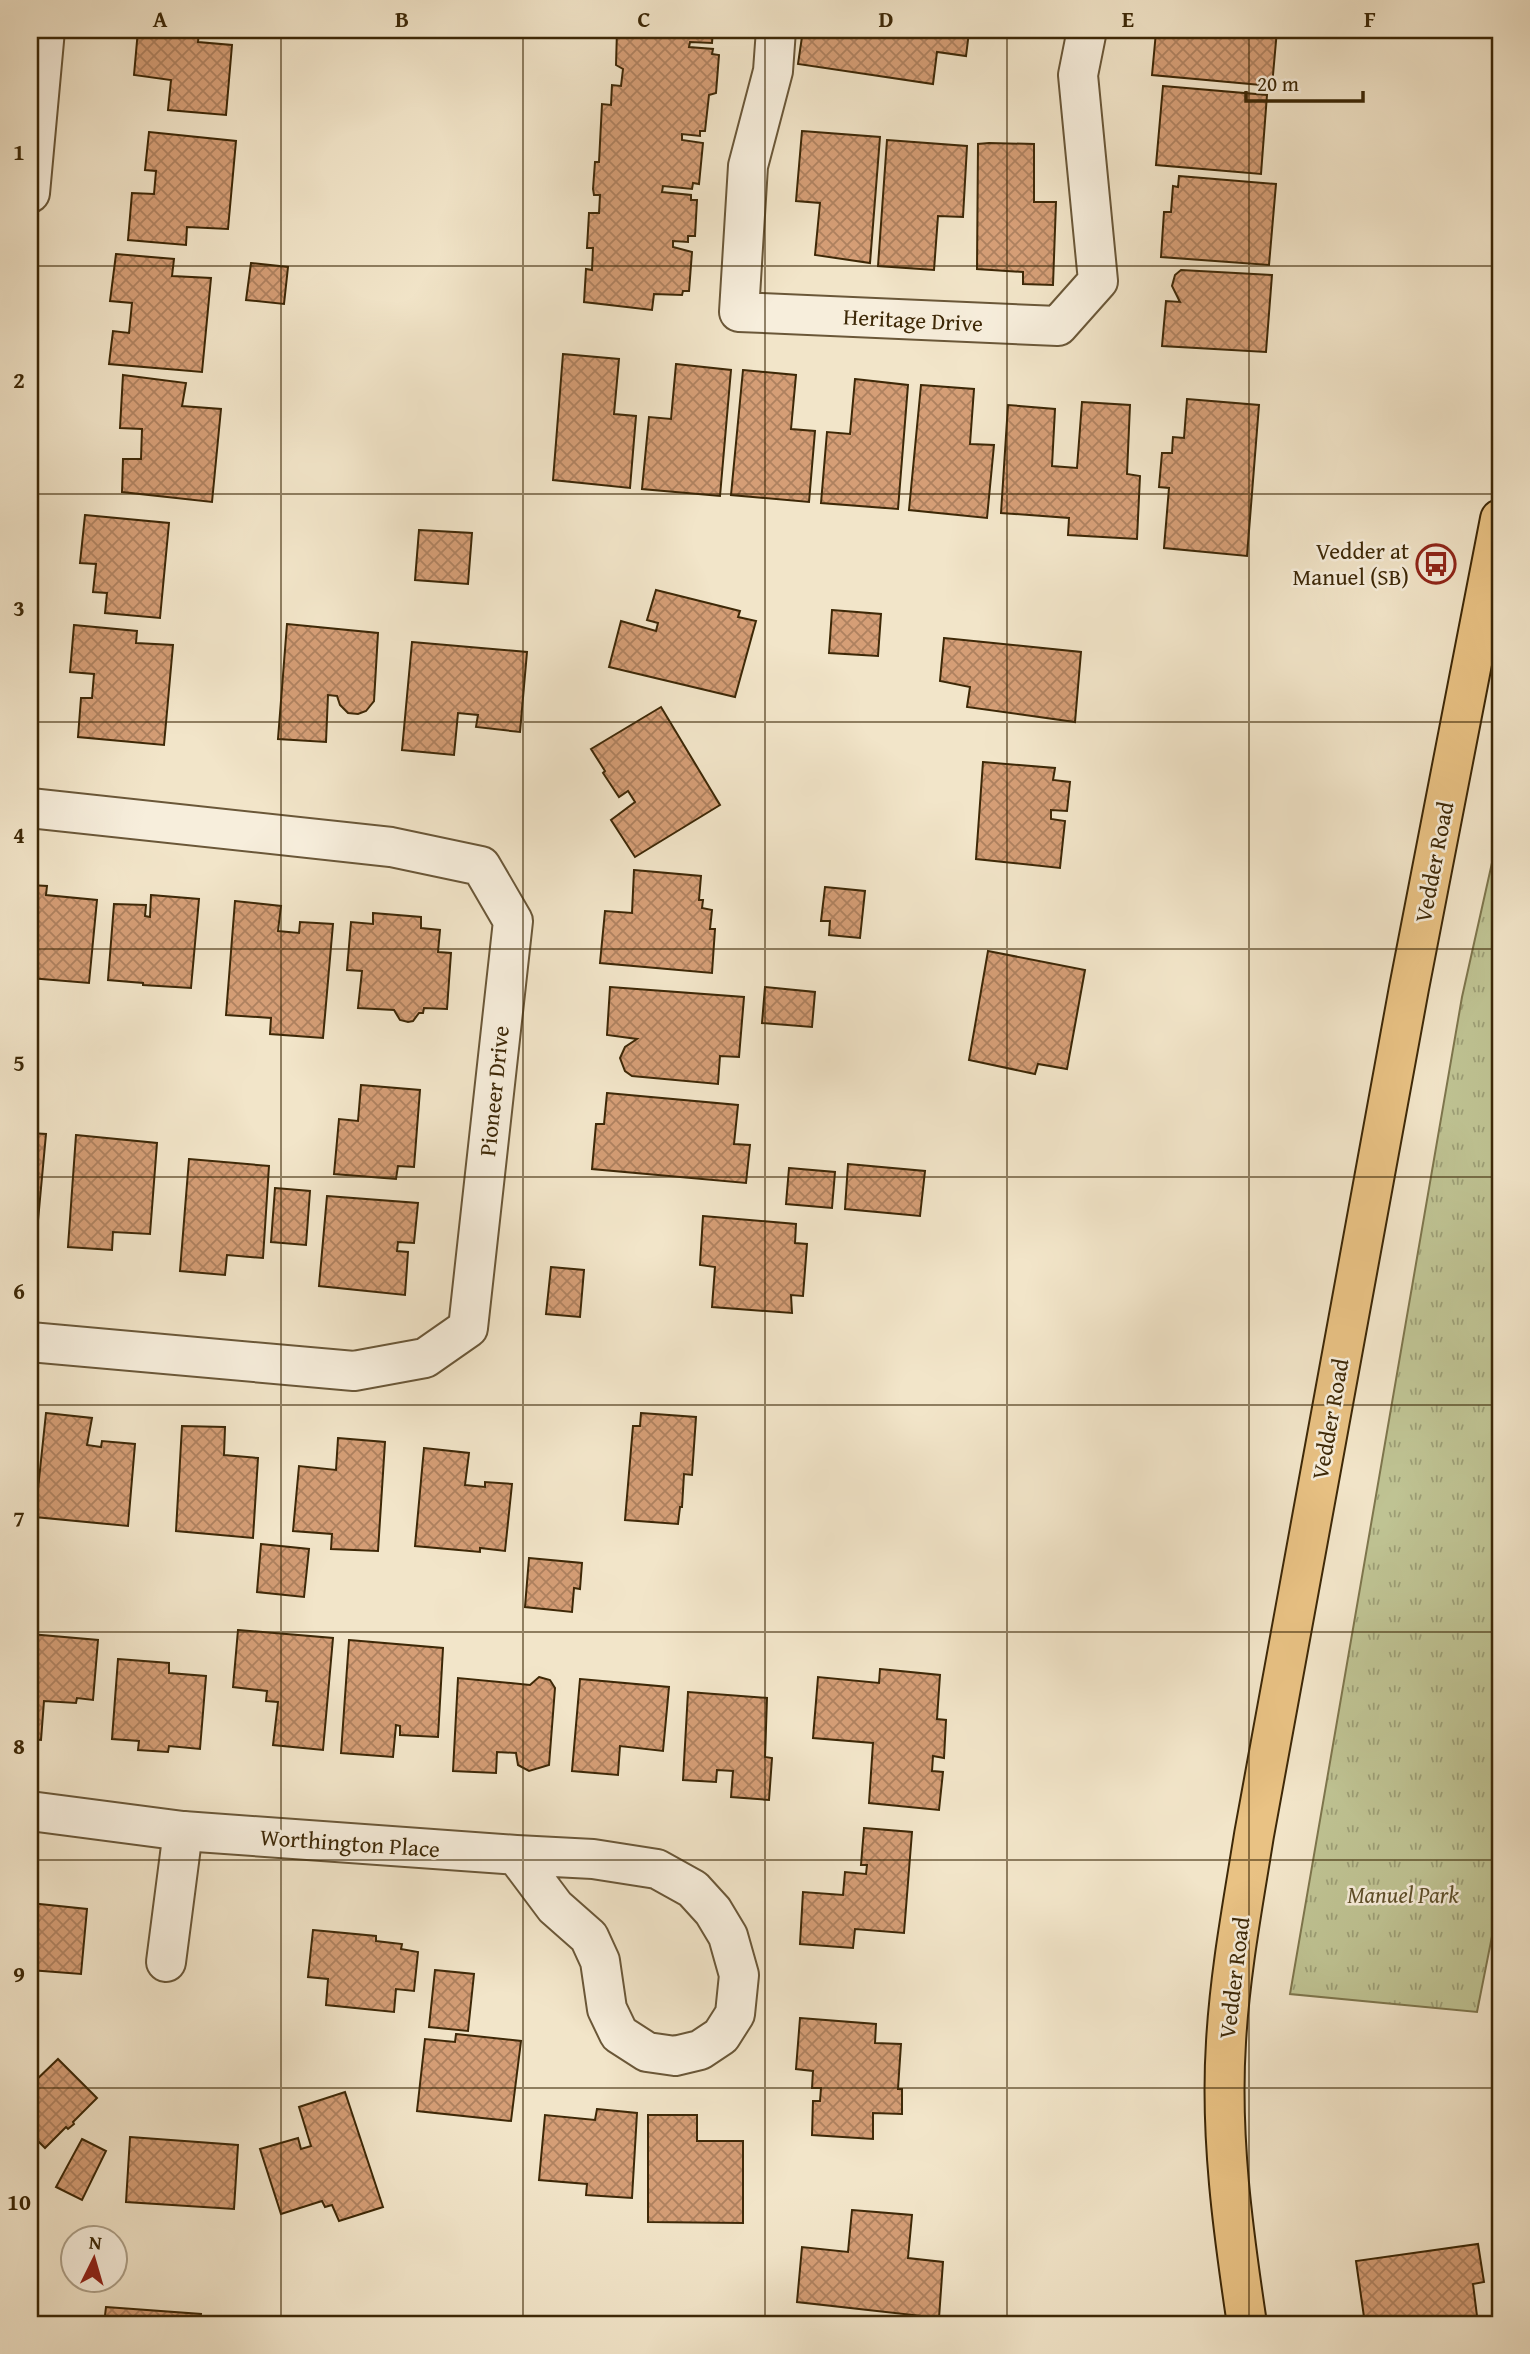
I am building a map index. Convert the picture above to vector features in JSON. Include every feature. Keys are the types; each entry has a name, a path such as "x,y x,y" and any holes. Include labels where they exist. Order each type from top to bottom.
{"main road":[{"name":"Vedder Road","path":"1247,2324 1228,2179 1225,2102 1226,2044 1233,1964 1409,988 1500,520"}],"street":[{"path":"30,193 45,30"},
{"name":"Heritage Drive","path":"776,30 773,71 748,166 739,312 1058,326 1098,281 1078,75 1087,30"},
{"name":"Pioneer Drive","path":"30,808 391,847 481,866 513,921 468,1328 425,1358 354,1371 30,1342"},
{"name":"Worthington Place","path":"30,1811 183,1831 516,1856 593,1859 657,1869 693,1889 713,1911 728,1936 739,1975 736,2014 721,2036 700,2050 676,2056 647,2052 619,2034 607,2009 600,1961 589,1937 555,1907 516,1856"},
{"path":"166,1962 183,1831"}],"green space":[{"name":"Manuel Park","path":"1500,827 1500,1896 1477,2012 1290,1994 1462,997"}],"building":[{"path":"138,30 199,32 198,42 232,45 226,115 168,110 171,80 134,75"},
{"path":"617,30 713,30 712,43 690,42 689,47 713,49 712,54 719,55 716,93 709,95 705,131 700,131 700,136 682,134 682,140 703,143 699,184 693,183 692,189 663,186 662,192 691,195 691,200 697,200 695,236 688,236 688,242 673,241 673,247 692,252 689,291 683,291 682,295 654,294 652,310 584,302 586,269 592,270 593,248 587,248 589,213 599,213 600,195 594,195 593,189 595,162 599,162 602,104 611,105 612,85 621,86 623,69 616,65"},
{"path":"803,30 1002,30 1000,36 969,32 966,56 937,52 933,84 798,64"},
{"path":"1172,30 1277,30 1272,86 1152,75 1156,32 1171,33"},
{"path":"1163,86 1267,95 1261,174 1156,165"},
{"path":"802,131 880,137 870,263 815,255 820,203 796,201"},
{"path":"149,132 236,141 228,229 187,227 186,245 128,240 132,193 154,194 156,171 145,170"},
{"path":"887,140 967,146 963,217 938,216 934,270 878,266"},
{"path":"978,144 1034,144 1034,202 1056,202 1053,285 1023,284 1023,272 977,269"},
{"path":"1179,176 1276,184 1269,265 1161,257 1164,212 1171,212 1173,186 1178,187"},
{"path":"116,254 174,259 172,276 211,278 202,372 109,364 113,331 129,333 132,303 110,301"},
{"path":"251,263 288,267 284,304 246,300"},
{"path":"1181,270 1272,275 1266,352 1162,346 1166,301 1180,302 1172,286 1175,275"},
{"path":"563,354 619,359 614,414 636,416 630,488 553,480"},
{"path":"676,364 731,370 720,496 642,489 649,417 671,419"},
{"path":"743,370 796,375 791,429 815,431 809,502 731,495"},
{"path":"123,375 186,383 182,406 221,409 212,502 122,492 123,459 141,459 142,429 120,428"},
{"path":"855,379 908,385 898,509 821,503 827,432 850,434"},
{"path":"921,385 974,389 970,444 994,445 987,518 909,510"},
{"path":"1187,399 1259,405 1247,556 1164,548 1169,488 1159,487 1162,453 1172,453 1173,437 1184,438"},
{"path":"1082,402 1130,405 1127,474 1140,476 1137,539 1068,535 1069,518 1001,513 1008,405 1055,409 1052,466 1077,468"},
{"path":"85,515 169,523 160,618 105,613 107,593 93,592 96,564 80,563"},
{"path":"419,530 472,533 468,584 415,580"},
{"path":"656,590 740,611 738,617 756,621 735,697 609,667 621,621 656,631 658,623 647,620"},
{"path":"832,610 881,614 878,656 829,653"},
{"path":"287,624 378,633 374,701 366,711 348,713 340,705 337,696 328,695 326,742 278,739"},
{"path":"74,625 137,631 136,643 173,645 164,745 78,737 81,698 92,698 94,674 70,672"},
{"path":"944,638 1081,652 1075,722 967,707 970,687 940,681"},
{"path":"412,642 527,652 520,732 476,727 478,715 458,713 454,755 402,750"},
{"path":"661,707 720,805 635,857 611,820 635,802 628,791 619,797 591,749"},
{"path":"983,762 1055,768 1053,780 1070,782 1067,811 1051,810 1051,819 1065,821 1060,868 976,859"},
{"path":"634,870 701,876 699,900 703,900 702,908 712,910 710,929 715,929 712,973 600,963 605,911 632,913"},
{"path":"30,885 47,886 46,895 97,900 89,983 30,978"},
{"path":"825,887 865,891 860,938 829,935 830,921 821,921"},
{"path":"151,895 199,899 191,988 108,980 114,904 146,905 145,916 150,917"},
{"path":"235,901 281,906 278,931 299,933 300,922 333,924 323,1038 270,1034 271,1018 226,1015"},
{"path":"373,913 421,917 421,928 440,930 438,952 451,953 447,1009 424,1008 423,1013 408,1022 400,1020 394,1010 358,1008 362,971 347,970 351,922 373,924"},
{"path":"988,951 1085,970 1067,1069 1038,1064 1035,1074 969,1060"},
{"path":"610,987 744,997 739,1057 720,1056 718,1084 632,1076 625,1071 620,1058 625,1047 637,1039 607,1035"},
{"path":"765,987 815,992 812,1027 762,1023"},
{"path":"361,1085 420,1090 414,1167 398,1166 396,1179 334,1174 339,1119 358,1121"},
{"path":"607,1093 738,1105 734,1144 750,1145 746,1183 592,1169 596,1124 604,1124"},
{"path":"30,1133 46,1134 36,1242 30,1241"},
{"path":"76,1135 157,1143 150,1234 113,1232 112,1250 68,1247"},
{"path":"189,1159 269,1166 263,1258 227,1255 225,1275 180,1271"},
{"path":"848,1164 925,1171 920,1216 845,1209"},
{"path":"789,1168 835,1172 832,1208 786,1204"},
{"path":"275,1188 310,1191 306,1245 271,1242"},
{"path":"327,1196 418,1203 414,1243 398,1242 397,1251 408,1252 405,1295 319,1286"},
{"path":"703,1216 796,1224 795,1243 807,1244 803,1296 791,1295 792,1313 712,1307 715,1267 700,1265"},
{"path":"551,1267 584,1270 580,1317 546,1314"},
{"path":"46,1413 92,1418 87,1445 101,1447 102,1441 135,1444 128,1526 35,1517"},
{"path":"641,1413 696,1417 692,1475 684,1474 678,1524 625,1520 633,1426 640,1426"},
{"path":"182,1426 225,1427 224,1455 258,1458 253,1538 176,1531"},
{"path":"338,1438 385,1442 378,1551 331,1549 332,1534 293,1531 299,1466 336,1470"},
{"path":"424,1448 469,1453 465,1485 485,1487 485,1482 512,1484 505,1551 480,1548 480,1552 415,1546"},
{"path":"261,1544 309,1549 304,1597 257,1592"},
{"path":"529,1558 582,1563 580,1589 574,1588 572,1612 525,1607"},
{"path":"238,1630 333,1638 323,1750 273,1745 278,1702 266,1701 267,1691 233,1687"},
{"path":"30,1634 98,1640 93,1700 77,1698 76,1703 44,1701 41,1740 30,1739"},
{"path":"349,1640 443,1648 438,1737 400,1735 400,1726 396,1725 393,1757 341,1753"},
{"path":"118,1659 169,1663 169,1673 206,1676 200,1749 169,1746 168,1752 138,1750 139,1741 112,1739"},
{"path":"880,1669 940,1675 937,1719 946,1720 944,1758 933,1756 932,1771 943,1772 939,1810 869,1803 873,1743 813,1738 818,1677 879,1683"},
{"path":"539,1677 550,1680 555,1688 549,1765 529,1771 518,1765 516,1753 497,1752 496,1773 453,1771 458,1678 530,1685"},
{"path":"580,1679 669,1687 663,1751 620,1746 618,1775 572,1771"},
{"path":"688,1692 767,1698 765,1757 772,1758 769,1800 731,1797 733,1771 717,1770 716,1782 683,1780"},
{"path":"864,1828 912,1832 904,1933 855,1929 853,1948 800,1944 803,1892 843,1895 845,1872 866,1874 867,1865 861,1865"},
{"path":"30,1903 87,1909 81,1974 30,1970"},
{"path":"313,1930 376,1936 376,1941 402,1944 401,1949 418,1952 414,1991 396,1989 394,2012 326,2005 328,1979 308,1977"},
{"path":"435,1970 474,1974 468,2031 429,2027"},
{"path":"800,2018 876,2024 875,2043 901,2044 898,2089 902,2089 902,2114 873,2113 873,2139 812,2135 813,2101 820,2101 821,2088 812,2088 813,2071 796,2069"},
{"path":"456,2034 521,2041 511,2121 417,2111 425,2039 455,2042"},
{"path":"58,2059 97,2098 74,2124 68,2129 66,2127 45,2148 30,2133 30,2086"},
{"path":"345,2092 383,2207 339,2221 332,2205 325,2207 322,2201 281,2214 260,2149 298,2138 301,2149 311,2146 299,2107"},
{"path":"597,2109 637,2113 632,2198 586,2195 587,2184 539,2180 545,2115 595,2120"},
{"path":"648,2115 697,2115 697,2141 743,2141 743,2223 648,2222"},
{"path":"130,2137 238,2145 234,2209 126,2202"},
{"path":"82,2139 106,2151 82,2200 56,2187"},
{"path":"852,2210 912,2215 908,2258 943,2262 939,2318 797,2302 802,2247 848,2252"},
{"path":"1478,2244 1484,2282 1473,2284 1478,2324 1365,2324 1356,2261"},
{"path":"106,2307 201,2314 200,2324 104,2324"}],"place":[{"name":"Vedder at Manuel (SB)","path":"1436,564"}]}
